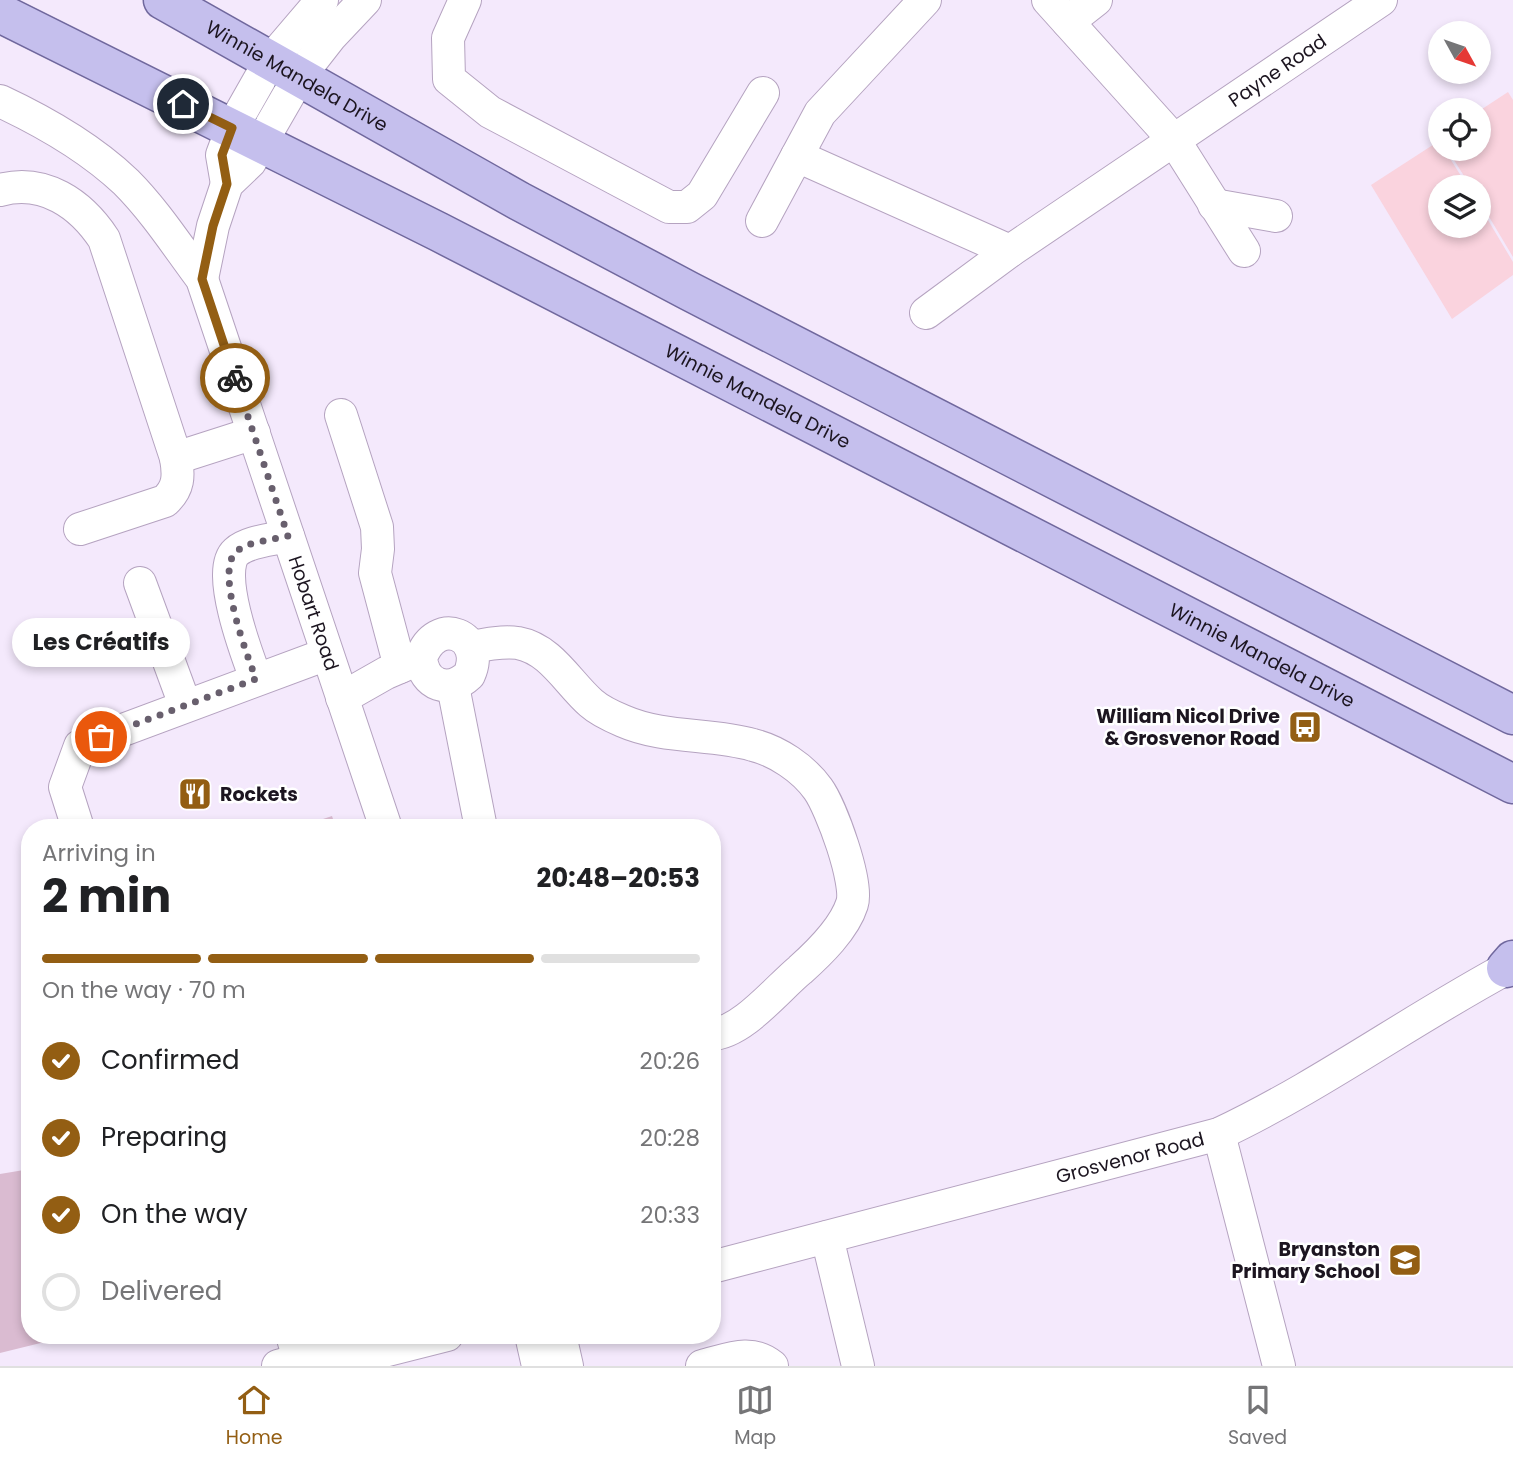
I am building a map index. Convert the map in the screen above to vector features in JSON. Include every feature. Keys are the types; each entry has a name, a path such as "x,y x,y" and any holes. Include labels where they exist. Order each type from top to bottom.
{"main road":[{"name":"Winnie Mandela Drive","path":"163,0 519,201 1513,715"},
{"name":"Winnie Mandela Drive","path":"0,13 439,232 1513,784"}],"street":[{"path":"202,279 213,226 227,184 222,155 246,136 322,0"},
{"path":"285,69 331,36 365,0"},
{"path":"465,0 448,38 449,79 490,112 669,206 687,207 702,195 763,93"},
{"path":"762,221 820,113 925,0"},
{"path":"1096,0 1058,11 1174,141 1244,251"},
{"name":"Payne Road","path":"926,313 1010,251 1381,0"},
{"name":"Hobart Road","path":"0,100 62,133 126,183 150,209 202,279 383,819"},
{"path":"797,156 1010,251"},
{"path":"0,190 14,186 40,189 63,197 90,218 104,239 176,458 179,478 171,496 165,502 80,529"},
{"path":"1214,205 1276,216"},
{"path":"341,415 377,527 378,549 374,573 410,663 422,668 434,683 453,686 470,676 474,657 471,647 462,637 449,633 435,636 410,663 342,698"},
{"path":"176,458 254,433"},
{"path":"256,679 240,635 231,593 231,558 237,550 247,545 288,536"},
{"path":"140,583 185,705"},
{"path":"471,647 509,642 532,647 543,653 591,703 607,714 657,731 753,744 779,755 818,789 853,878 853,903 837,932 741,1025 721,1031"},
{"path":"75,819 65,787 80,746 327,654"},
{"path":"453,686 479,819"},
{"name":"Grosvenor Road","path":"721,1265 1219,1135 1294,1097 1511,964"},
{"path":"1219,1135 1279,1366"},
{"path":"827,1237 858,1366"},
{"path":"318,1356 392,1344"},
{"path":"533,1344 538,1366"},
{"path":"562,1344 567,1366"},
{"path":"702,1366 752,1355 764,1359 772,1366"}],"shaded area":[{"path":"1508,92 1513,100 1513,257 1491,220 1491,175 1463,175 1455,161 1491,161 1491,103"},
{"path":"1428,148 1428,161 1452,161 1460,175 1428,175 1428,238 1491,238 1491,225 1513,262 1513,275 1452,319 1371,185"}],"building":[{"path":"21,1170 21,1344 37,1344 0,1353 0,1174"}],"way so far":[{"path":"101,737 256,679 240,635 231,593 231,558 237,550 247,545 288,536 235,378"}],"place":[{"name":"William Nicol Drive & Grosvenor Road","path":"1305,727"},
{"name":"Les Créatifs","path":"101,737"},
{"name":"Rockets","path":"195,794"},
{"name":"Bryanston Primary School","path":"1405,1260"}],"route":[{"path":"183,104 232,128 222,155 227,184 213,226 202,279 235,378"}]}
